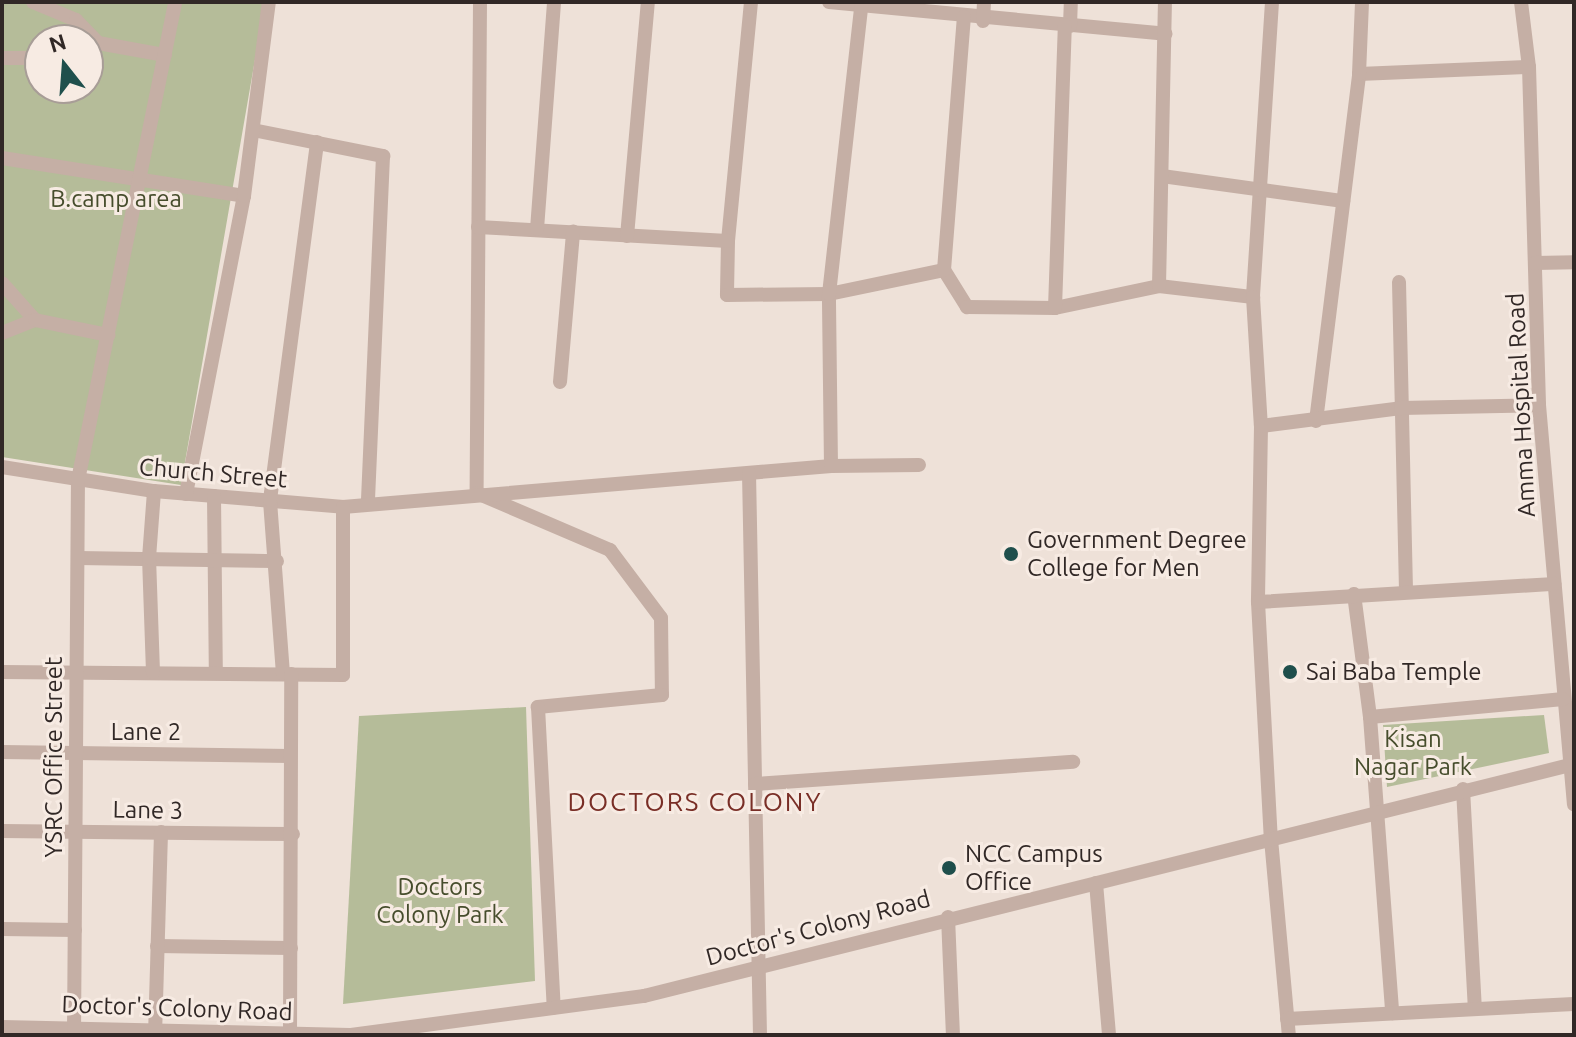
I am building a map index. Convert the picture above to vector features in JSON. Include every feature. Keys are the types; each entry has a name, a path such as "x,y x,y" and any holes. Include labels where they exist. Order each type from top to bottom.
{"street":[{"path":"33,2 76,20 79,24"},
{"name":"YSRC Office Street","path":"74,1030 78,480 175,2"},
{"path":"186,494 244,196 269,2"},
{"path":"480,2 477,493 610,550 661,618 662,695 538,707 554,1008"},
{"path":"537,229 554,2"},
{"path":"627,236 648,2"},
{"path":"751,2 728,241 727,295 829,294 944,270"},
{"path":"829,2 983,21 1165,34"},
{"path":"983,21 984,2"},
{"path":"1055,308 1071,2"},
{"path":"1159,286 1165,2"},
{"path":"1272,2 1253,297 1261,426 1258,602 1271,839 1289,1035"},
{"path":"1316,421 1359,74 1362,2"},
{"name":"Amma Hospital Road","path":"1521,2 1529,67 1539,405 1557,638 1574,804"},
{"path":"831,466 829,294 861,4"},
{"path":"964,17 944,270 967,307 1055,308 1159,286 1253,297"},
{"path":"104,47 165,55"},
{"path":"2,58 24,58"},
{"path":"1359,74 1529,67"},
{"path":"253,130 383,156 368,503"},
{"path":"290,1034 293,834 287,674 270,500 317,142"},
{"path":"2,158 244,196"},
{"path":"1162,176 1260,187 1343,201"},
{"path":"478,227 728,241"},
{"path":"560,382 573,232"},
{"path":"1535,263 1574,262"},
{"path":"1399,282 1406,591"},
{"path":"2,283 35,320"},
{"path":"2,333 35,320 108,335"},
{"path":"1261,426 1401,408 1539,405"},
{"name":"Church Street","path":"2,467 154,491 343,507 477,493 831,466 919,465"},
{"path":"749,473 760,1035"},
{"path":"153,672 149,558 154,491"},
{"path":"214,496 216,673"},
{"path":"2,672 343,675 343,507"},
{"path":"78,558 277,561"},
{"path":"1258,602 1554,584"},
{"path":"1354,594 1370,717 1392,1013"},
{"path":"1557,638 1574,633"},
{"path":"1370,717 1563,699"},
{"name":"Lane 2","path":"2,752 290,756"},
{"path":"755,784 1073,762"},
{"name":"Doctor's Colony Road","path":"2,1027 155,1033 351,1035 414,1032 644,996 948,917 1096,883 1463,789 1572,765"},
{"path":"1463,789 1475,1009"},
{"name":"Lane 3","path":"2,831 293,834"},
{"path":"155,1033 161,832"},
{"path":"1096,883 1109,1035"},
{"path":"948,917 953,1035"},
{"path":"2,929 75,930"},
{"path":"157,946 291,948"},
{"path":"1287,1019 1574,1004"}],"green space":[{"name":"B.camp area","path":"2,2 265,2 181,485 2,457"},
{"name":"Doctors Colony Park","path":"526,707 535,981 343,1004 359,716"},
{"name":"Kisan Nagar Park","path":"1544,715 1549,753 1387,787 1383,725"}],"place":[{"name":"Government Degree College for Men","path":"1011,554"},
{"name":"Sai Baba Temple","path":"1290,672"},
{"name":"NCC Campus Office","path":"949,868"}],"district":[{"name":"DOCTORS COLONY","path":"695,802"}]}
